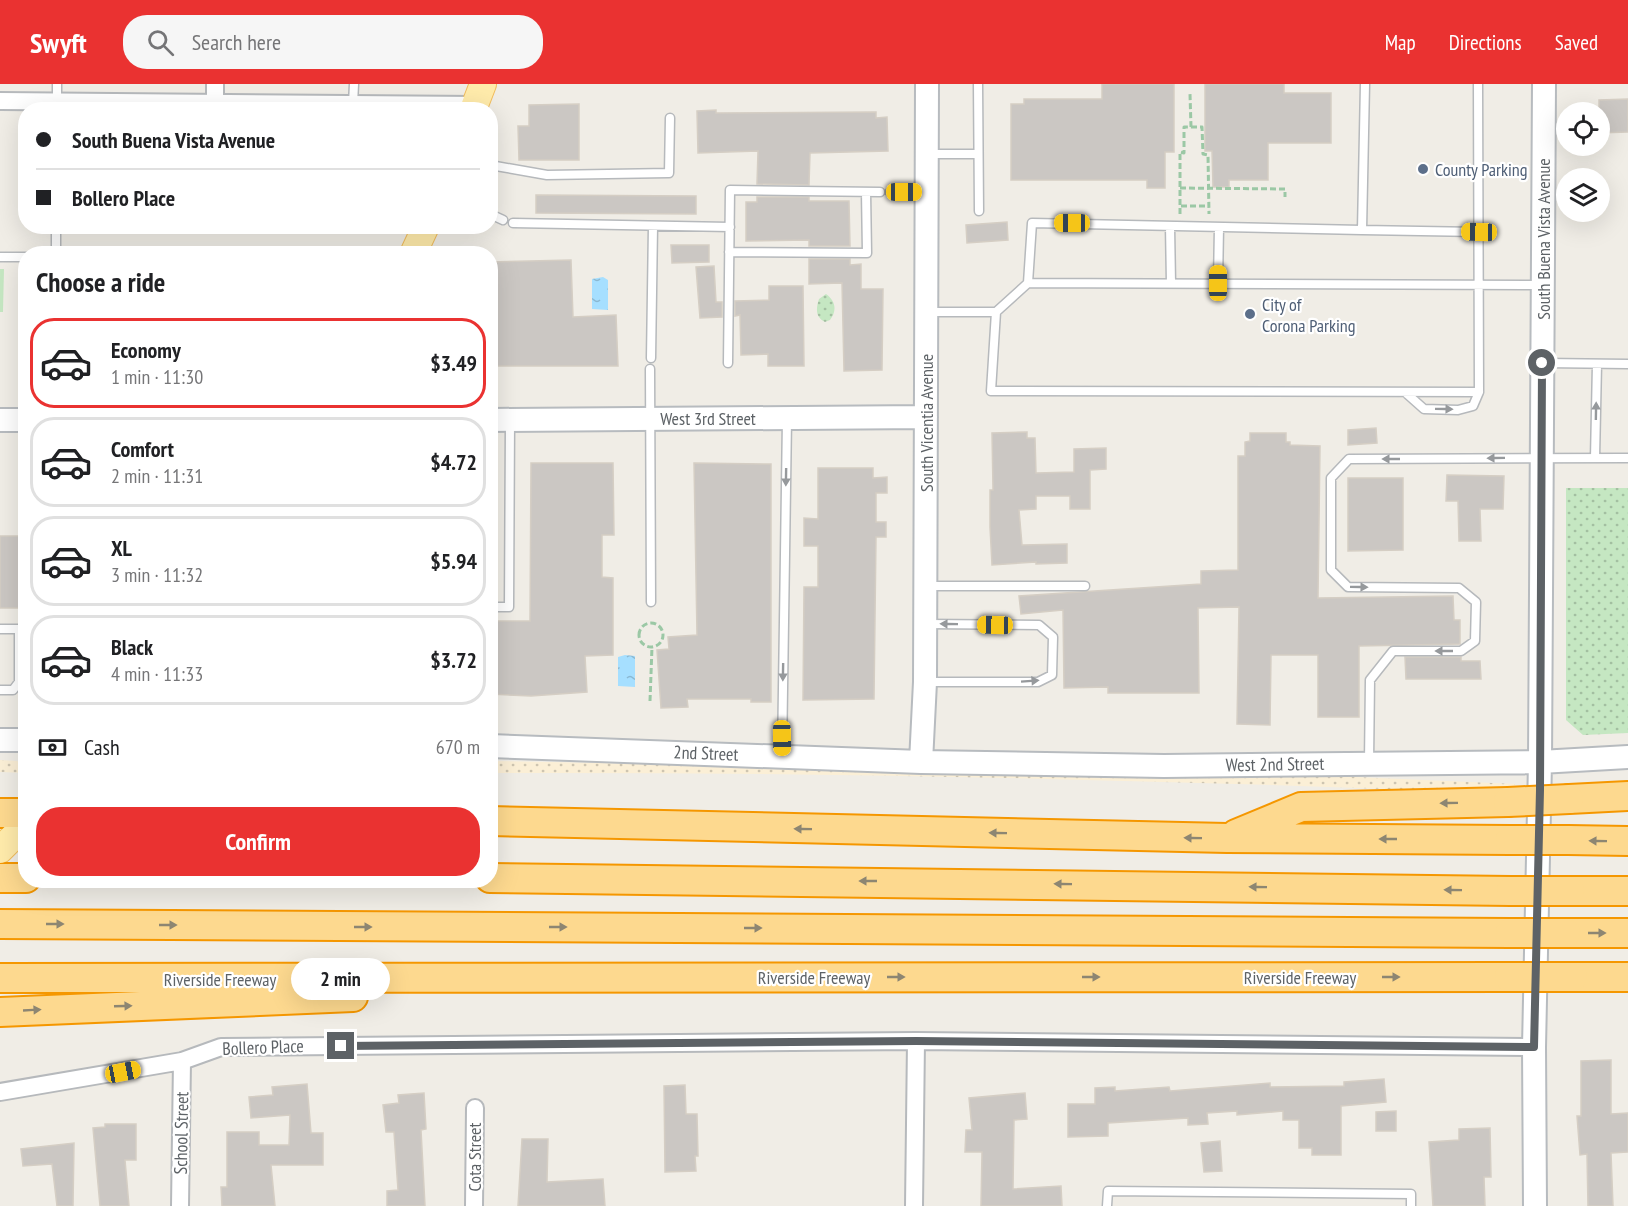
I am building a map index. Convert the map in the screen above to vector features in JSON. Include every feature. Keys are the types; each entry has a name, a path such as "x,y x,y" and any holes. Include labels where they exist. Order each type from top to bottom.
{"highway":[{"path":"1227,838 1301,807 1508,802 1628,796"},
{"path":"0,813 18,813"},
{"path":"498,821 1227,838 1628,841"},
{"path":"0,878 18,878"},
{"path":"498,878 1628,891"},
{"path":"0,924 1628,933"},
{"path":"0,1012 837,976"},
{"name":"Riverside Freeway","path":"0,978 1628,977"}],"main road":[{"path":"0,850 18,832"}],"street":[{"path":"214,102 215,84"},
{"name":"South Vicentia Avenue","path":"921,762 925,682 927,84"},
{"name":"South Buena Vista Avenue","path":"1535,1206 1534,1047 1540,762 1544,84"},
{"path":"403,102 477,99"},
{"path":"0,101 18,103"},
{"name":"West 3rd Street","path":"498,418 926,417"},
{"path":"0,420 18,420"},
{"path":"0,740 18,740"},
{"name":"2nd Street","path":"498,747 921,762"},
{"name":"West 2nd Street","path":"921,762 1164,766 1540,762 1628,757"},
{"path":"914,1206 916,1041"},
{"name":"Bollero Place","path":"0,1092 182,1061 221,1047 916,1041 1534,1047"},
{"name":"School Street","path":"180,1206 182,1061"},
{"name":"Cota Street","path":"474,1206 475,1108"}],"lane":[{"path":"57,84 57,102"},
{"path":"353,102 354,84"},
{"path":"978,84 979,212"},
{"path":"1362,230 1365,84"},
{"path":"1406,393 1424,409 1458,410 1473,406 1479,392 1478,84"},
{"path":"498,167 547,176 669,173 670,118"},
{"path":"927,154 978,154"},
{"path":"728,363 730,190 880,192"},
{"path":"729,252 867,253 866,192"},
{"path":"890,192 926,193"},
{"path":"498,217 503,219"},
{"path":"513,223 730,227"},
{"path":"1028,283 1032,223 1479,232"},
{"path":"651,358 653,226"},
{"path":"1170,226 1171,283"},
{"path":"1218,283 1219,227"},
{"path":"0,257 18,257"},
{"path":"926,312 996,312 1028,283 1543,285"},
{"path":"996,312 991,391 1479,392"},
{"path":"1542,363 1628,364"},
{"path":"1595,458 1597,364"},
{"path":"650,369 651,602"},
{"path":"498,418 509,607 498,607"},
{"path":"783,756 787,418"},
{"path":"1369,763 1370,680 1393,651 1461,651 1475,641 1476,602 1459,588 1348,587 1331,570 1332,478 1349,459 1628,458"},
{"path":"925,586 1085,586"},
{"path":"925,624 1039,626 1053,637 1052,675 1038,682 925,682"},
{"path":"0,629 18,629"},
{"path":"0,690 13,690 18,683"},
{"path":"1107,1206 1108,1191 1411,1194 1411,1206"}],"path":[{"path":"1190,94 1191,127"},
{"path":"1184,127 1191,127 1203,127 1203,154 1208,154 1209,206 1180,206 1180,152 1184,153 1184,127"},
{"path":"1180,188 1285,189 1285,197"},
{"path":"651,624 658,626 663,635 659,644 652,647 645,645 639,636 644,626 651,624"},
{"path":"650,701 652,647"}],"green space":[{"path":"0,269 4,269 3,312 0,312"},
{"path":"826,294 834,303 834,310 830,320 825,322 819,318 817,309 819,299"},
{"path":"1566,488 1628,488 1628,733 1583,735 1566,720"}],"sand":[{"path":"0,760 18,762 18,773 0,772"},
{"path":"498,761 1356,777 1515,784 1515,794 1003,778 498,773"}],"water":[{"path":"603,277 608,280 608,310 592,309 592,279"},
{"path":"635,656 635,687 618,686 618,657"}],"building":[{"path":"1102,84 1174,84 1174,152 1165,152 1165,188 1147,188 1147,180 1011,180 1011,104 1024,104 1024,99 1102,99"},
{"path":"1205,84 1284,84 1284,93 1331,93 1331,143 1268,143 1268,180 1229,180 1229,187 1213,187 1212,151 1205,151"},
{"path":"1628,99 1628,132 1610,133 1610,102 1599,102 1599,100"},
{"path":"579,104 579,160 519,160 518,126 529,126 529,105"},
{"path":"716,110 716,113 876,112 876,118 887,117 888,151 810,153 809,185 757,184 758,151 698,153 697,111"},
{"path":"536,195 696,196 696,214 536,213"},
{"path":"757,197 809,197 809,201 849,201 850,246 809,246 809,240 746,241 746,202 757,202"},
{"path":"1007,222 1008,240 967,243 966,225"},
{"path":"671,245 709,245 709,262 672,263"},
{"path":"809,259 850,259 850,265 861,264 861,289 883,289 882,370 844,371 842,283 809,284"},
{"path":"571,260 573,317 616,315 618,366 498,366 498,262"},
{"path":"714,266 716,302 722,302 722,317 700,318 696,267"},
{"path":"769,286 803,286 804,366 768,366 768,354 741,355 740,315 735,316 735,301 769,300"},
{"path":"1376,428 1377,443 1348,445 1348,430"},
{"path":"1027,432 1027,438 1035,438 1036,473 1074,472 1074,449 1106,448 1106,469 1090,470 1090,509 1070,509 1070,496 1036,496 1036,509 1019,510 1022,545 1067,544 1067,563 1036,564 1036,562 992,565 990,490 993,490 992,433"},
{"path":"1250,433 1286,433 1286,442 1290,442 1290,445 1320,446 1318,598 1453,596 1454,620 1460,620 1460,644 1359,646 1359,717 1318,717 1318,655 1271,655 1270,725 1237,724 1239,607 1198,608 1199,693 1108,693 1108,687 1064,688 1063,610 1021,614 1019,596 1201,584 1201,571 1238,570 1238,456 1245,456 1245,442 1250,441"},
{"path":"531,463 613,463 614,535 602,535 602,577 613,578 613,655 585,656 587,692 531,696 498,694 498,621 530,621"},
{"path":"694,463 771,464 771,702 751,702 751,699 687,699 688,707 661,708 657,650 669,649 668,637 697,635"},
{"path":"818,468 873,468 873,478 887,477 887,493 876,493 876,522 886,522 886,537 876,537 874,699 803,700 804,587 818,587 818,546 804,546 804,518 818,519"},
{"path":"1447,475 1504,476 1503,509 1480,509 1481,541 1459,541 1458,501 1446,501"},
{"path":"1348,478 1403,478 1403,550 1348,551"},
{"path":"0,536 18,536 18,608 0,608"},
{"path":"1405,657 1461,657 1461,661 1480,661 1481,679 1406,679"},
{"path":"1611,1060 1611,1114 1628,1113 1628,1152 1611,1153 1613,1206 1588,1206 1587,1154 1580,1155 1577,1116 1581,1116 1581,1061"},
{"path":"1384,1079 1386,1102 1341,1106 1341,1155 1312,1155 1312,1148 1299,1148 1299,1120 1283,1120 1283,1111 1237,1115 1237,1111 1207,1113 1208,1124 1188,1125 1188,1118 1108,1123 1108,1136 1068,1137 1068,1104 1095,1104 1095,1088 1115,1087 1115,1091 1169,1087 1170,1091 1270,1083 1270,1087 1344,1086 1344,1082"},
{"path":"307,1084 311,1133 323,1133 323,1165 271,1165 275,1206 222,1206 221,1187 227,1187 227,1132 259,1132 259,1145 289,1145 290,1115 251,1118 249,1097 273,1095 272,1087"},
{"path":"685,1085 686,1114 697,1114 696,1171 665,1172 664,1086"},
{"path":"424,1093 426,1129 421,1130 425,1206 387,1206 387,1191 398,1190 394,1132 386,1132 383,1105 399,1103 398,1095"},
{"path":"1025,1093 1027,1119 1014,1120 1013,1189 1061,1186 1062,1206 981,1206 982,1152 965,1152 966,1130 972,1130 969,1098"},
{"path":"1396,1111 1396,1131 1376,1131 1376,1112"},
{"path":"105,1124 136,1124 136,1160 125,1160 129,1206 100,1206 93,1128 105,1127"},
{"path":"1490,1128 1491,1177 1484,1177 1485,1206 1433,1206 1429,1142 1459,1140 1459,1129"},
{"path":"522,1139 548,1139 547,1182 603,1179 605,1206 518,1206"},
{"path":"1220,1141 1222,1171 1204,1172 1201,1143"},
{"path":"74,1143 73,1206 57,1206 52,1164 23,1166 21,1149"}],"place":[{"name":"County Parking","path":"1423,169"},
{"name":"City of Corona Parking","path":"1250,314"}],"route":[{"path":"341,1046 916,1041 1534,1047 1540,790 1542,363"}]}
